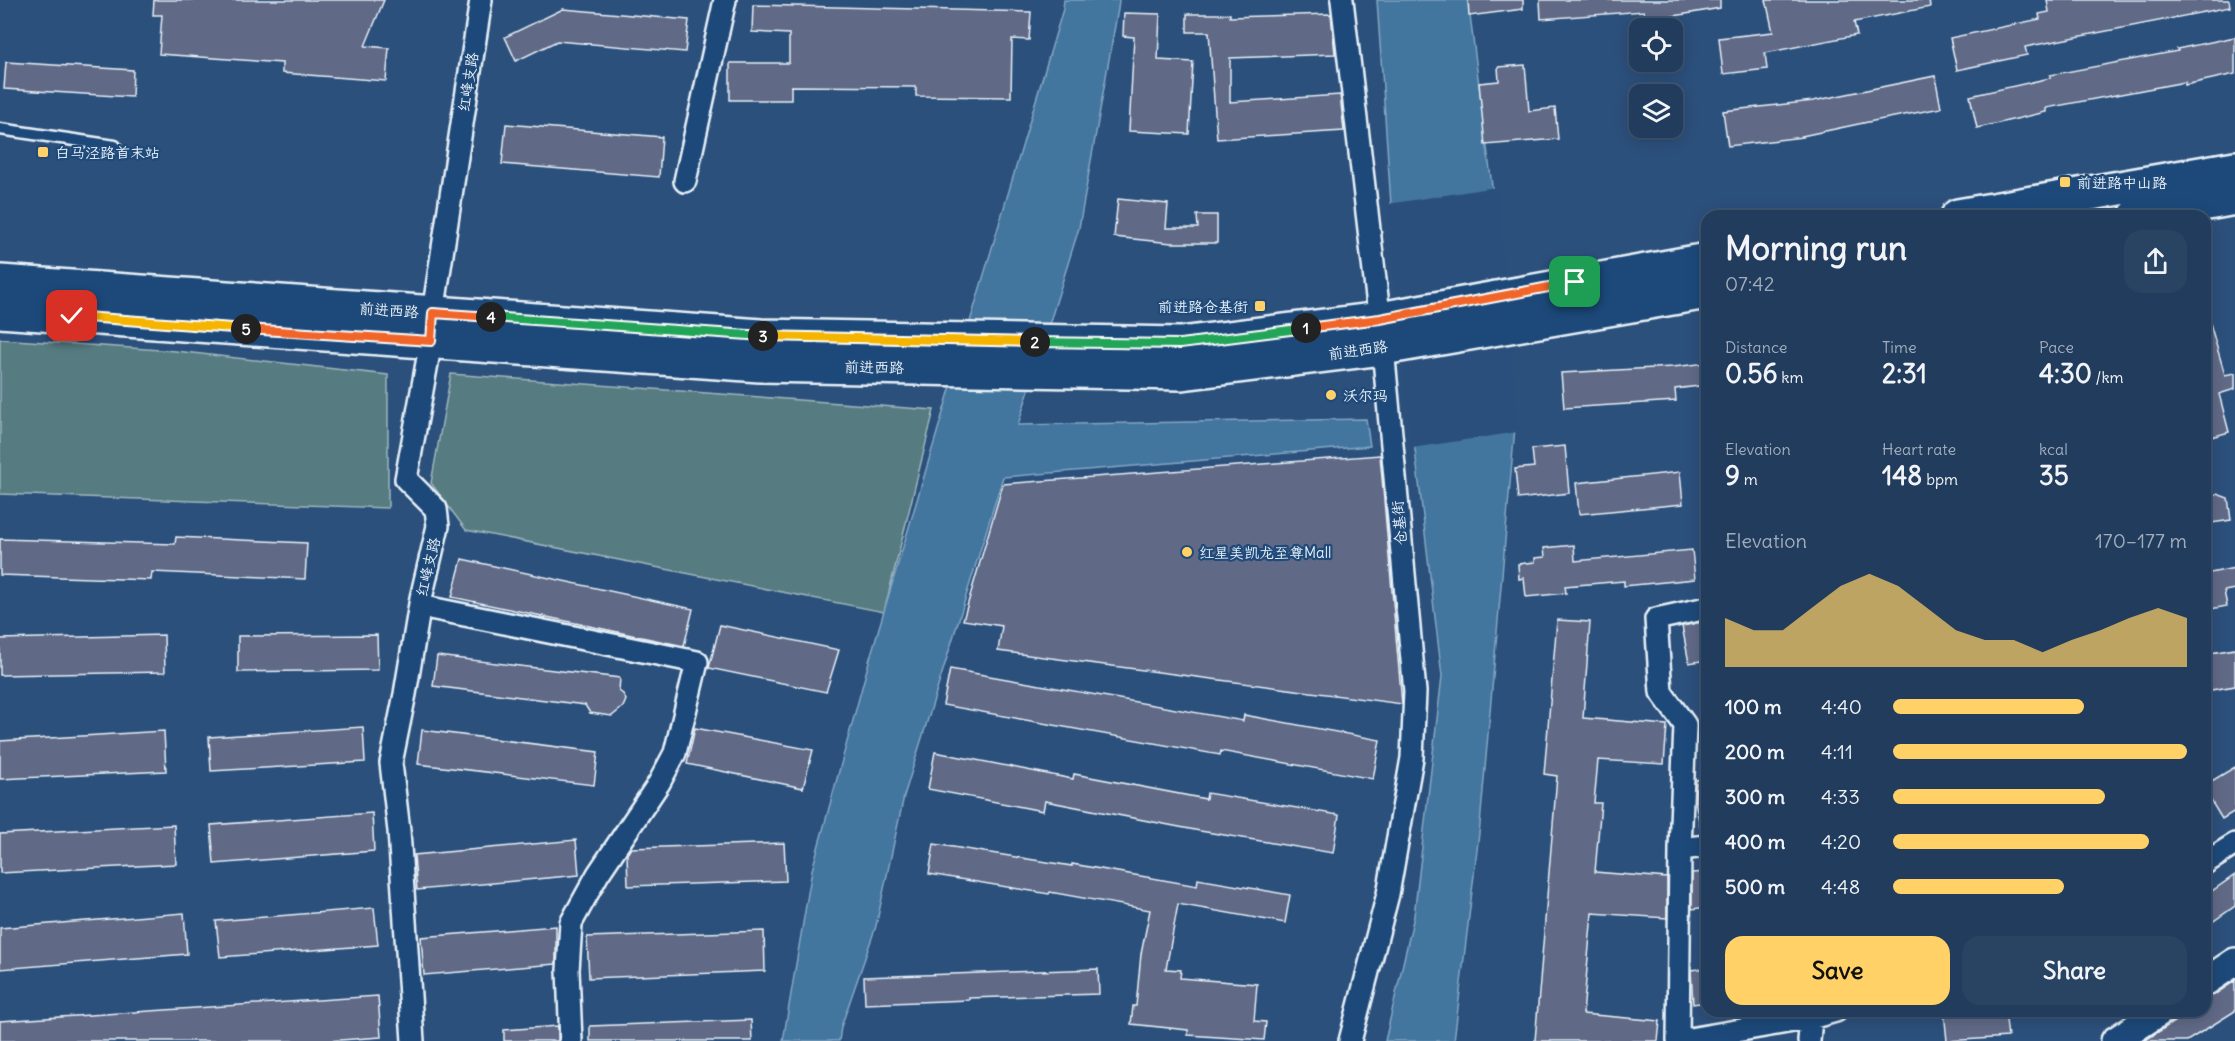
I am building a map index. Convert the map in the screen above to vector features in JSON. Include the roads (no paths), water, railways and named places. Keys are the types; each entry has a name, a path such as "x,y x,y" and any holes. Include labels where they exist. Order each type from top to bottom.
{"main road":[{"path":"1993,210 2235,168"},
{"path":"2169,210 2235,198"},
{"name":"前进西路","path":"0,312 761,336 940,354 1052,370 1182,373 1390,332 1509,294 1701,261"},
{"name":"前进西路","path":"0,282 432,327"},
{"name":"前进西路","path":"940,354 1068,342 1180,344 1511,327 1701,293"}],"street":[{"name":"红峰支路","path":"413,1041 399,831 391,763 420,606 438,526 436,509 406,479 432,327 481,0"},
{"path":"685,181 725,0"},
{"name":"仓基街","path":"1342,0 1390,332 1415,692 1412,758 1388,894 1350,1041"},
{"path":"420,606 697,662 675,753 660,783 598,874 571,923 568,970 571,1041"},
{"path":"1701,609 1656,619 1661,692 1685,725 1680,849 1677,1041 1815,1017"},
{"path":"2211,859 2235,844"},
{"path":"1680,849 1701,847"},
{"path":"2211,978 2235,963"},
{"path":"2115,1041 2152,1017"},
{"path":"1809,1041 1811,1018"}],"lane":[{"path":"0,129 115,146"}],"water":[{"path":"1064,0 1119,0 1079,228 1018,425 1366,419 1370,446 1003,477 904,796 876,926 841,1027 839,1041 783,1041 812,870 870,658"},
{"path":"1377,0 1468,0 1496,217 1515,427 1480,825 1454,1041 1385,1041 1414,916 1442,676 1414,441 1392,219"}],"place":[{"name":"白马泾路首末站","path":"43,152"},
{"name":"前进路中山路","path":"2065,182"},
{"name":"前进路仓基街","path":"1260,306"},
{"name":"沃尔玛","path":"1331,395"},
{"name":"红星美凯龙至尊Mall","path":"1187,552"}]}
